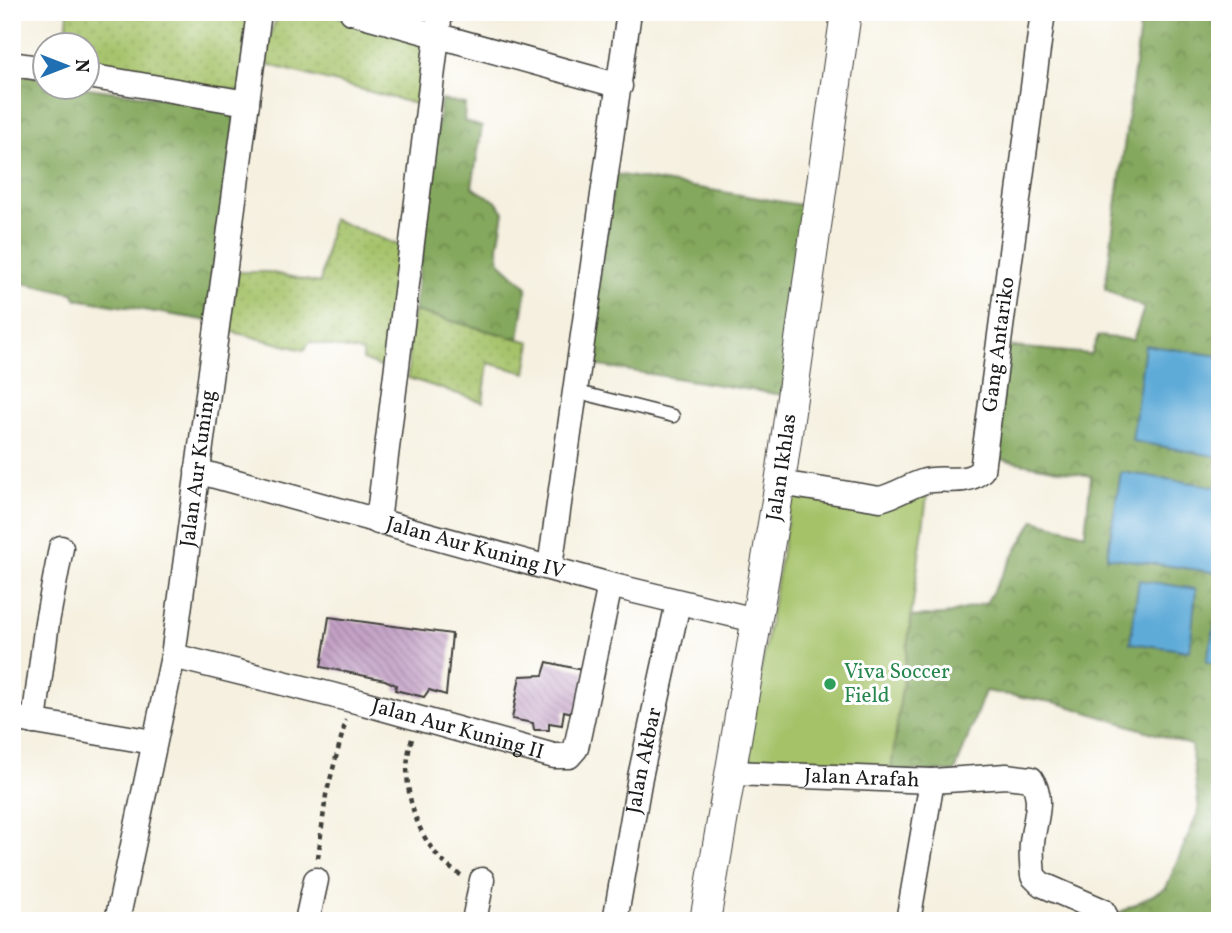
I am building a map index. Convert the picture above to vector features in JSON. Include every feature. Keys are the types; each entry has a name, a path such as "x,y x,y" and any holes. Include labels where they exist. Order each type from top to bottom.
{"street":[{"name":"Jalan Aur Kuning","path":"117,921 173,656 259,12"},
{"path":"352,12 620,86"},
{"path":"378,522 440,12"},
{"path":"550,567 597,218 620,86 629,12"},
{"name":"Jalan Ikhlas","path":"705,921 780,483 846,12"},
{"name":"Gang Antariko","path":"780,483 880,499 896,496 924,481 961,480 982,470 1043,12"},
{"path":"12,64 32,67"},
{"path":"102,78 247,103"},
{"name":"Jalan Aur Kuning IV","path":"197,471 610,585 755,620"},
{"path":"61,548 47,622 23,720 153,742"},
{"name":"Jalan Aur Kuning II","path":"173,656 360,702 554,757 569,757 578,740 610,585"},
{"name":"Jalan Akbar","path":"615,921 640,777 678,603"},
{"name":"Jalan Arafah","path":"732,773 932,781 908,921"},
{"path":"932,781 994,777 1031,779 1038,789 1040,800 1032,843 1033,876 1041,884 1103,911 1108,921"},
{"path":"307,921 316,880"},
{"path":"474,921 482,880"}],"lane":[{"path":"574,391 673,416"}],"path":[{"path":"316,880 320,827 343,725 360,702"},
{"path":"421,719 410,741 405,770 410,797 421,828 450,869 466,878 482,880"}],"green space":[{"path":"68,12 251,12 240,91 102,72 102,32 66,32"},
{"path":"278,12 323,12 431,40 423,106 266,64 270,36"},
{"path":"1142,12 1220,12 1220,921 1115,921 1117,914 1166,888 1199,810 1191,745 1058,703 985,691 955,772 891,770 911,617 944,615 986,603 1034,520 1085,534 1091,476 988,457 1004,346 1091,354 1098,336 1133,340 1144,308 1105,289"},
{"path":"12,73 32,76 32,102 102,102 102,90 237,108 210,321 77,299 73,293 12,281"},
{"path":"441,100 465,104 464,121 482,127 472,187 497,202 504,212 498,247 500,262 527,287 519,339 414,311"},
{"path":"615,174 807,206 783,395 586,364"},
{"path":"332,219 401,246 383,368 363,360 363,352 310,342 304,350 229,331 238,272 268,272 320,283"},
{"path":"414,311 531,342 526,373 488,363 483,402 408,378 409,336"},
{"name":"Viva Soccer Field","path":"928,489 891,770 753,761 747,751 789,510 795,495"}],"water":[{"path":"1145,345 1220,356 1220,457 1132,441"},
{"path":"1121,472 1220,487 1220,573 1107,557"},
{"path":"1139,580 1196,589 1190,651 1130,643"},
{"path":"1220,604 1220,664 1206,662"}],"building":[{"path":"329,617 452,634 446,695 429,690 424,697 395,690 396,685 385,680 321,667"},
{"path":"547,662 586,671 577,714 564,711 562,725 549,723 549,730 534,730 533,723 512,719 520,676 543,675"}],"place":[{"name":"Viva Soccer Field","path":"830,684"}]}
